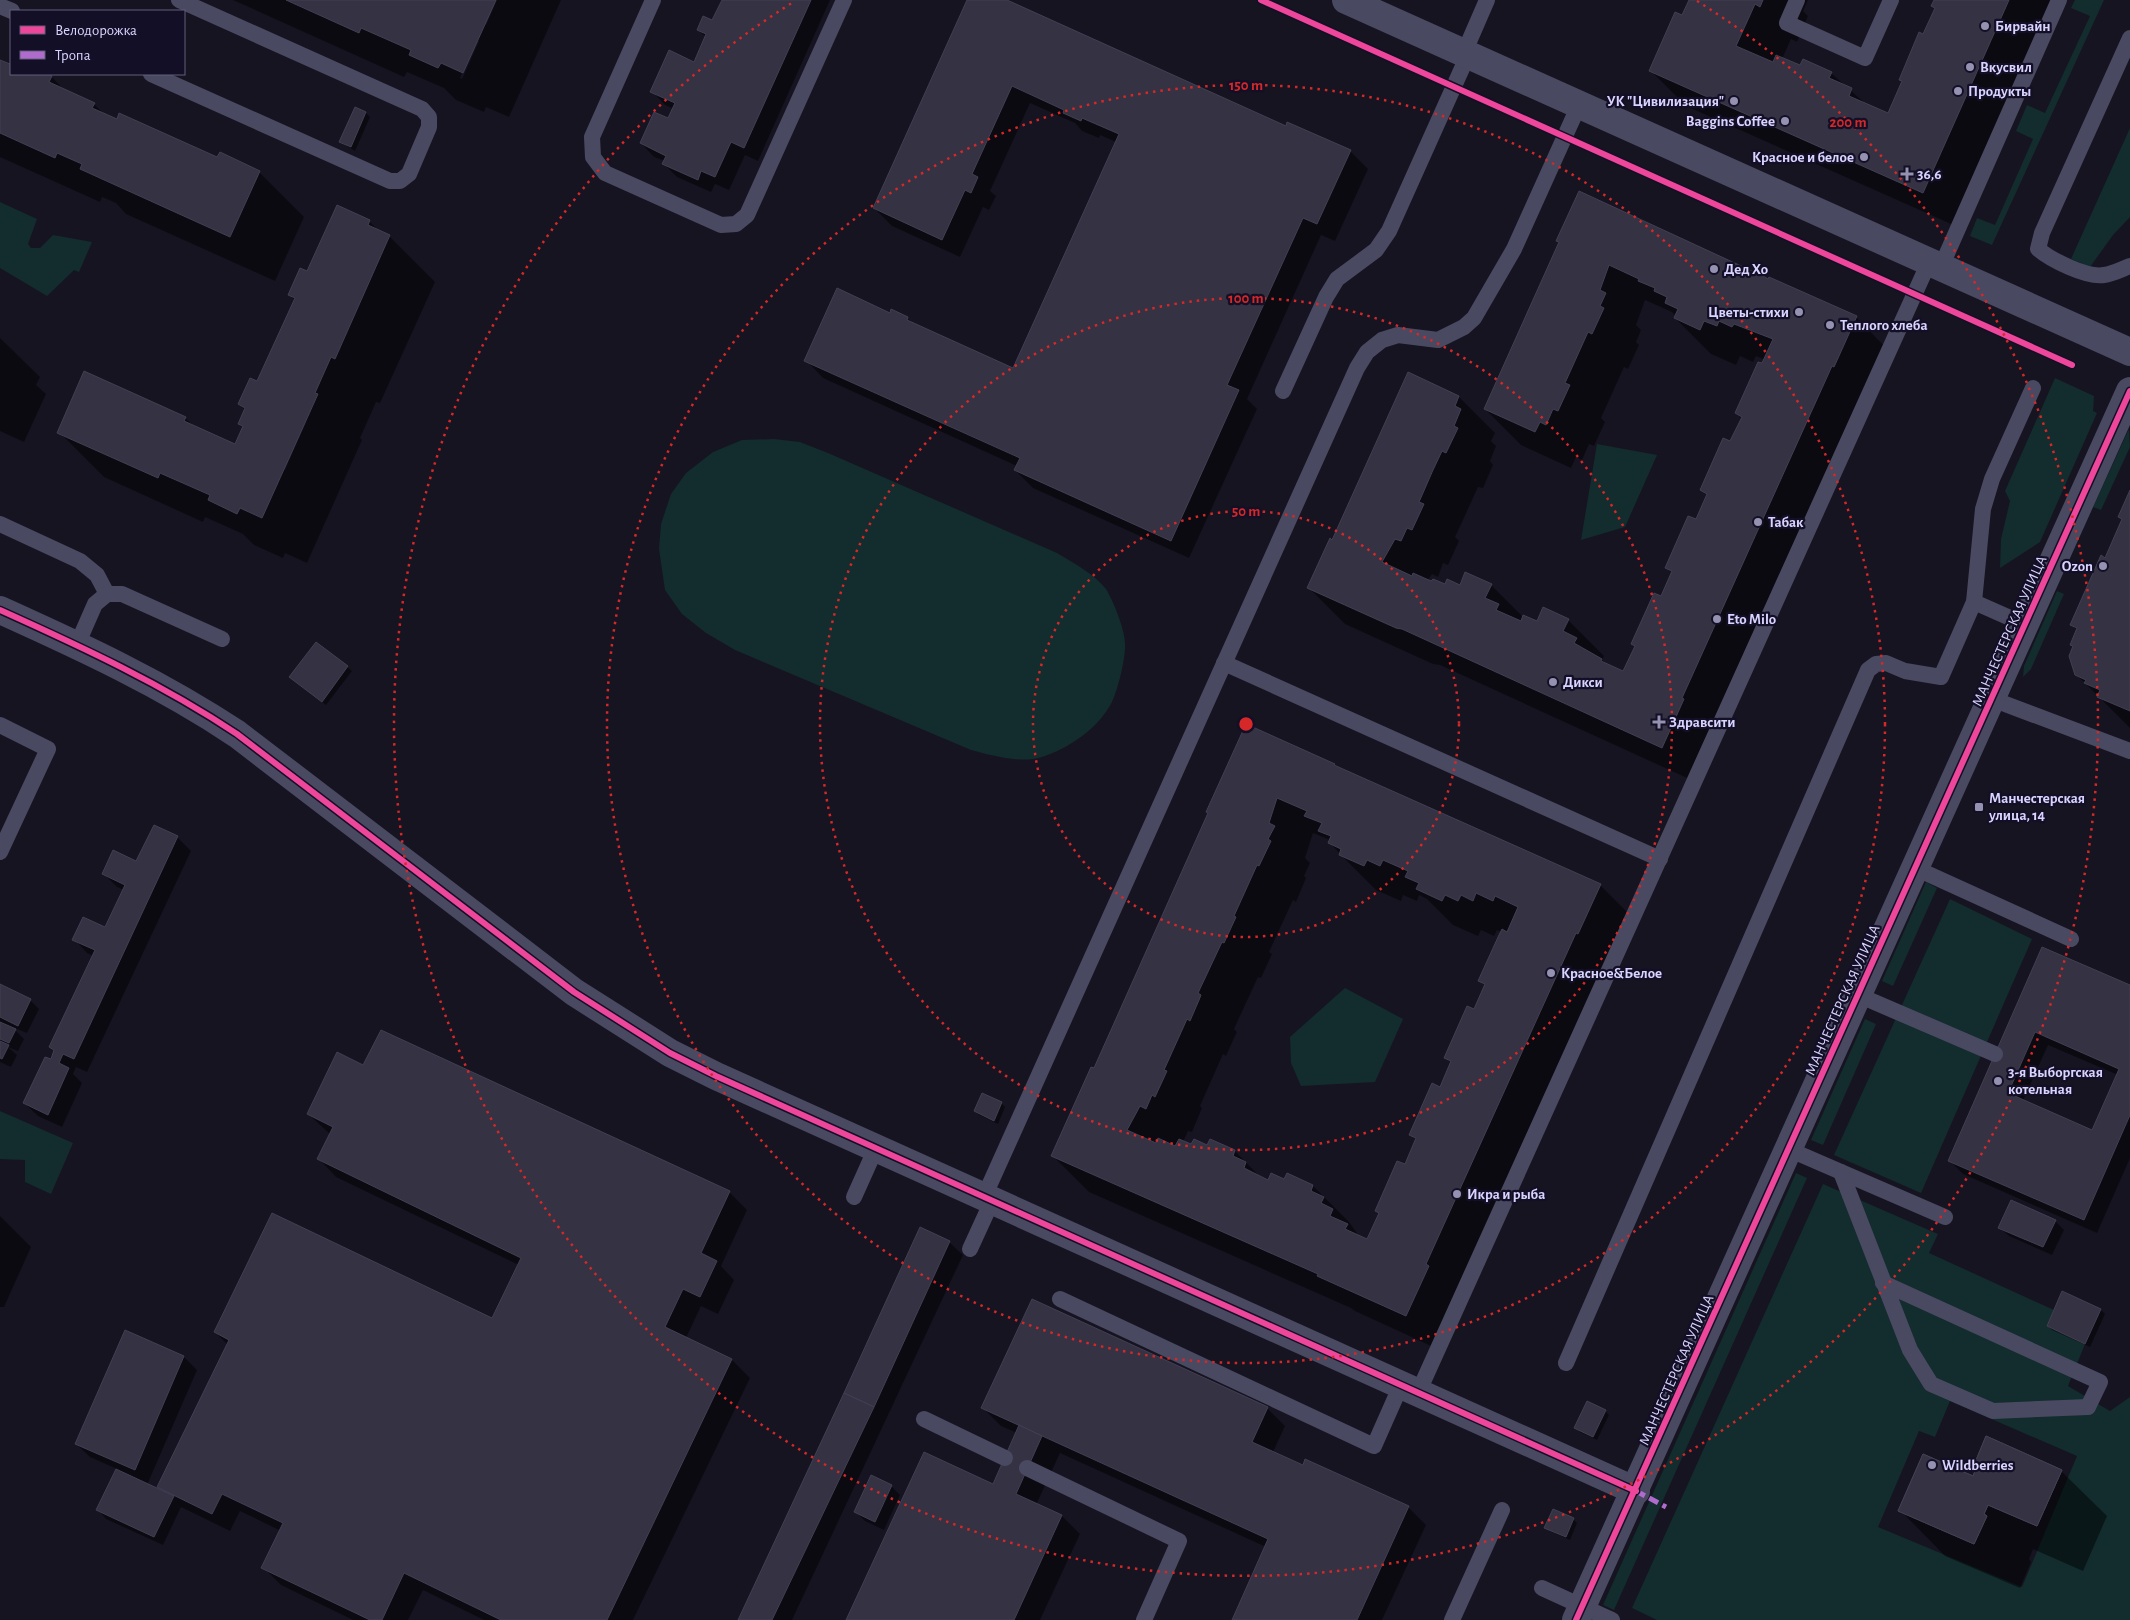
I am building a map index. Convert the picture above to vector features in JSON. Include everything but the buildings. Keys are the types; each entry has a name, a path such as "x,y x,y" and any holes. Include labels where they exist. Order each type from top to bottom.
{"street":[{"path":"1346,0 2130,352"},
{"name":"МАНЧЕСТЕРСКАЯ УЛИЦА","path":"1579,1613 1636,1491 2130,391"},
{"path":"0,610 77,644 151,681 237,734 574,992 670,1052 716,1076 1636,1491"}],"lane":[{"path":"153,75 390,181 400,180 408,174 429,127 429,117 422,109 179,0"},
{"path":"654,0 592,137 593,157 606,173 721,225 736,224 747,215 844,0"},
{"path":"1283,391 1326,297 1337,279 1376,250 1389,231 1466,54 1487,0"},
{"path":"1797,0 1787,23 1865,58 1891,0"},
{"path":"1060,1299 1374,1446 1410,1389 1660,858 2059,0"},
{"path":"2130,38 2042,233 2038,249 2048,257 2090,274 2102,276 2130,266"},
{"path":"970,1249 988,1199 1224,663 1350,385 1367,352 1382,340 1398,335 1438,340 1464,327 1474,318 1514,249 1578,104"},
{"path":"1566,1363 1868,670 1876,664 1886,663 1905,670 1941,676 1974,602 1983,509 1992,479 2034,388"},
{"path":"0,524 80,561 97,575 107,594"},
{"path":"77,644 95,604 107,594 122,594 222,639"},
{"path":"1974,602 2026,625"},
{"path":"1224,663 1660,858"},
{"path":"1992,698 2130,751"},
{"path":"0,725 48,748 0,852"},
{"path":"1915,868 2071,939"},
{"path":"1858,995 1995,1054"},
{"path":"854,1197 876,1148"},
{"path":"1788,1149 1945,1217"},
{"path":"1841,1172 1883,1283 1910,1350 1931,1384 1993,1412 2088,1407 2100,1382 1883,1283"},
{"path":"924,1419 1005,1458"},
{"path":"1027,1468 1179,1541 1144,1620"},
{"path":"1452,1620 1502,1510"},
{"path":"1542,1588 1579,1613 1612,1620"}],"green space":[{"path":"2075,0 2104,0 1992,245 1970,236 1977,218 1995,225 2033,139 2016,131 2027,105 2045,113 2090,16 2071,8"},
{"path":"2130,128 2130,217 2113,235 2090,267 2071,259"},
{"path":"0,202 37,219 28,244 31,248 40,248 53,235 92,242 79,272 74,270 47,296 0,268"},
{"path":"2055,378 2094,396 2093,411 2097,413 2040,542 2000,568 2001,539 2010,501 2005,491"},
{"path":"2129,429 2130,447 2101,510 2093,507"},
{"path":"774,439 800,442 828,453 1057,553 1095,578 1106,589 1112,600 1121,623 1125,643 1123,665 1117,689 1112,702 1099,721 1072,743 1034,759 1015,759 971,750 735,650 706,633 682,614 665,590 659,549 661,524 671,494 686,473 713,452 742,440"},
{"path":"1597,444 1657,455 1625,527 1581,540"},
{"path":"2057,591 2064,594 2031,669 2023,677 2024,666"},
{"path":"1926,882 1937,888 1893,986 1882,981"},
{"path":"1950,899 2032,939 1921,1193 1834,1155"},
{"path":"1345,988 1403,1019 1375,1082 1301,1086 1291,1063 1290,1037"},
{"path":"1865,1019 1876,1024 1823,1145 1811,1140"},
{"path":"0,1111 73,1143 51,1194 25,1182 25,1160 0,1159"},
{"path":"1796,1173 1807,1178 1614,1610 1603,1605"},
{"path":"1823,1184 1938,1234 1929,1253 2054,1310 2047,1326 2085,1344 2068,1386 2110,1411 2130,1397 2130,1620 1657,1620 1632,1608","holes":["1950,1401 2077,1456 2022,1587 1878,1527 1919,1431 1935,1437"]}],"marked path":[{"path":"1636,1491 1666,1507"}],"cycle path":[{"path":"1261,0 2072,365"},
{"path":"1576,1620 2130,391"},
{"path":"0,610 91,652 151,683 237,734 574,992 670,1053 716,1076 1636,1491"}],"place":[{"name":"Бирвайн","path":"1985,26"},
{"name":"Вкусвил","path":"1970,67"},
{"name":"Продукты","path":"1958,91"},
{"name":"УК \"Цивилизация\"","path":"1734,101"},
{"name":"Baggins Coffee","path":"1785,121"},
{"name":"Крaсное и белoе","path":"1864,157"},
{"name":"36,6","path":"1907,174"},
{"name":"Дед Хо","path":"1714,269"},
{"name":"Цветы-стихи","path":"1799,312"},
{"name":"Теплого хлеба","path":"1830,325"},
{"name":"Табак","path":"1758,522"},
{"name":"Ozon","path":"2103,566"},
{"name":"Eto Milo","path":"1717,619"},
{"name":"Дикси","path":"1553,682"},
{"name":"Здравсити","path":"1659,722"},
{"name":"Манчестерская улица, 14","path":"1979,807"},
{"name":"Красное&Белое","path":"1551,973"},
{"name":"3-я Выборгская котельная","path":"1998,1081"},
{"name":"Икра и рыба","path":"1457,1194"},
{"name":"Wildberries","path":"1932,1465"}]}
